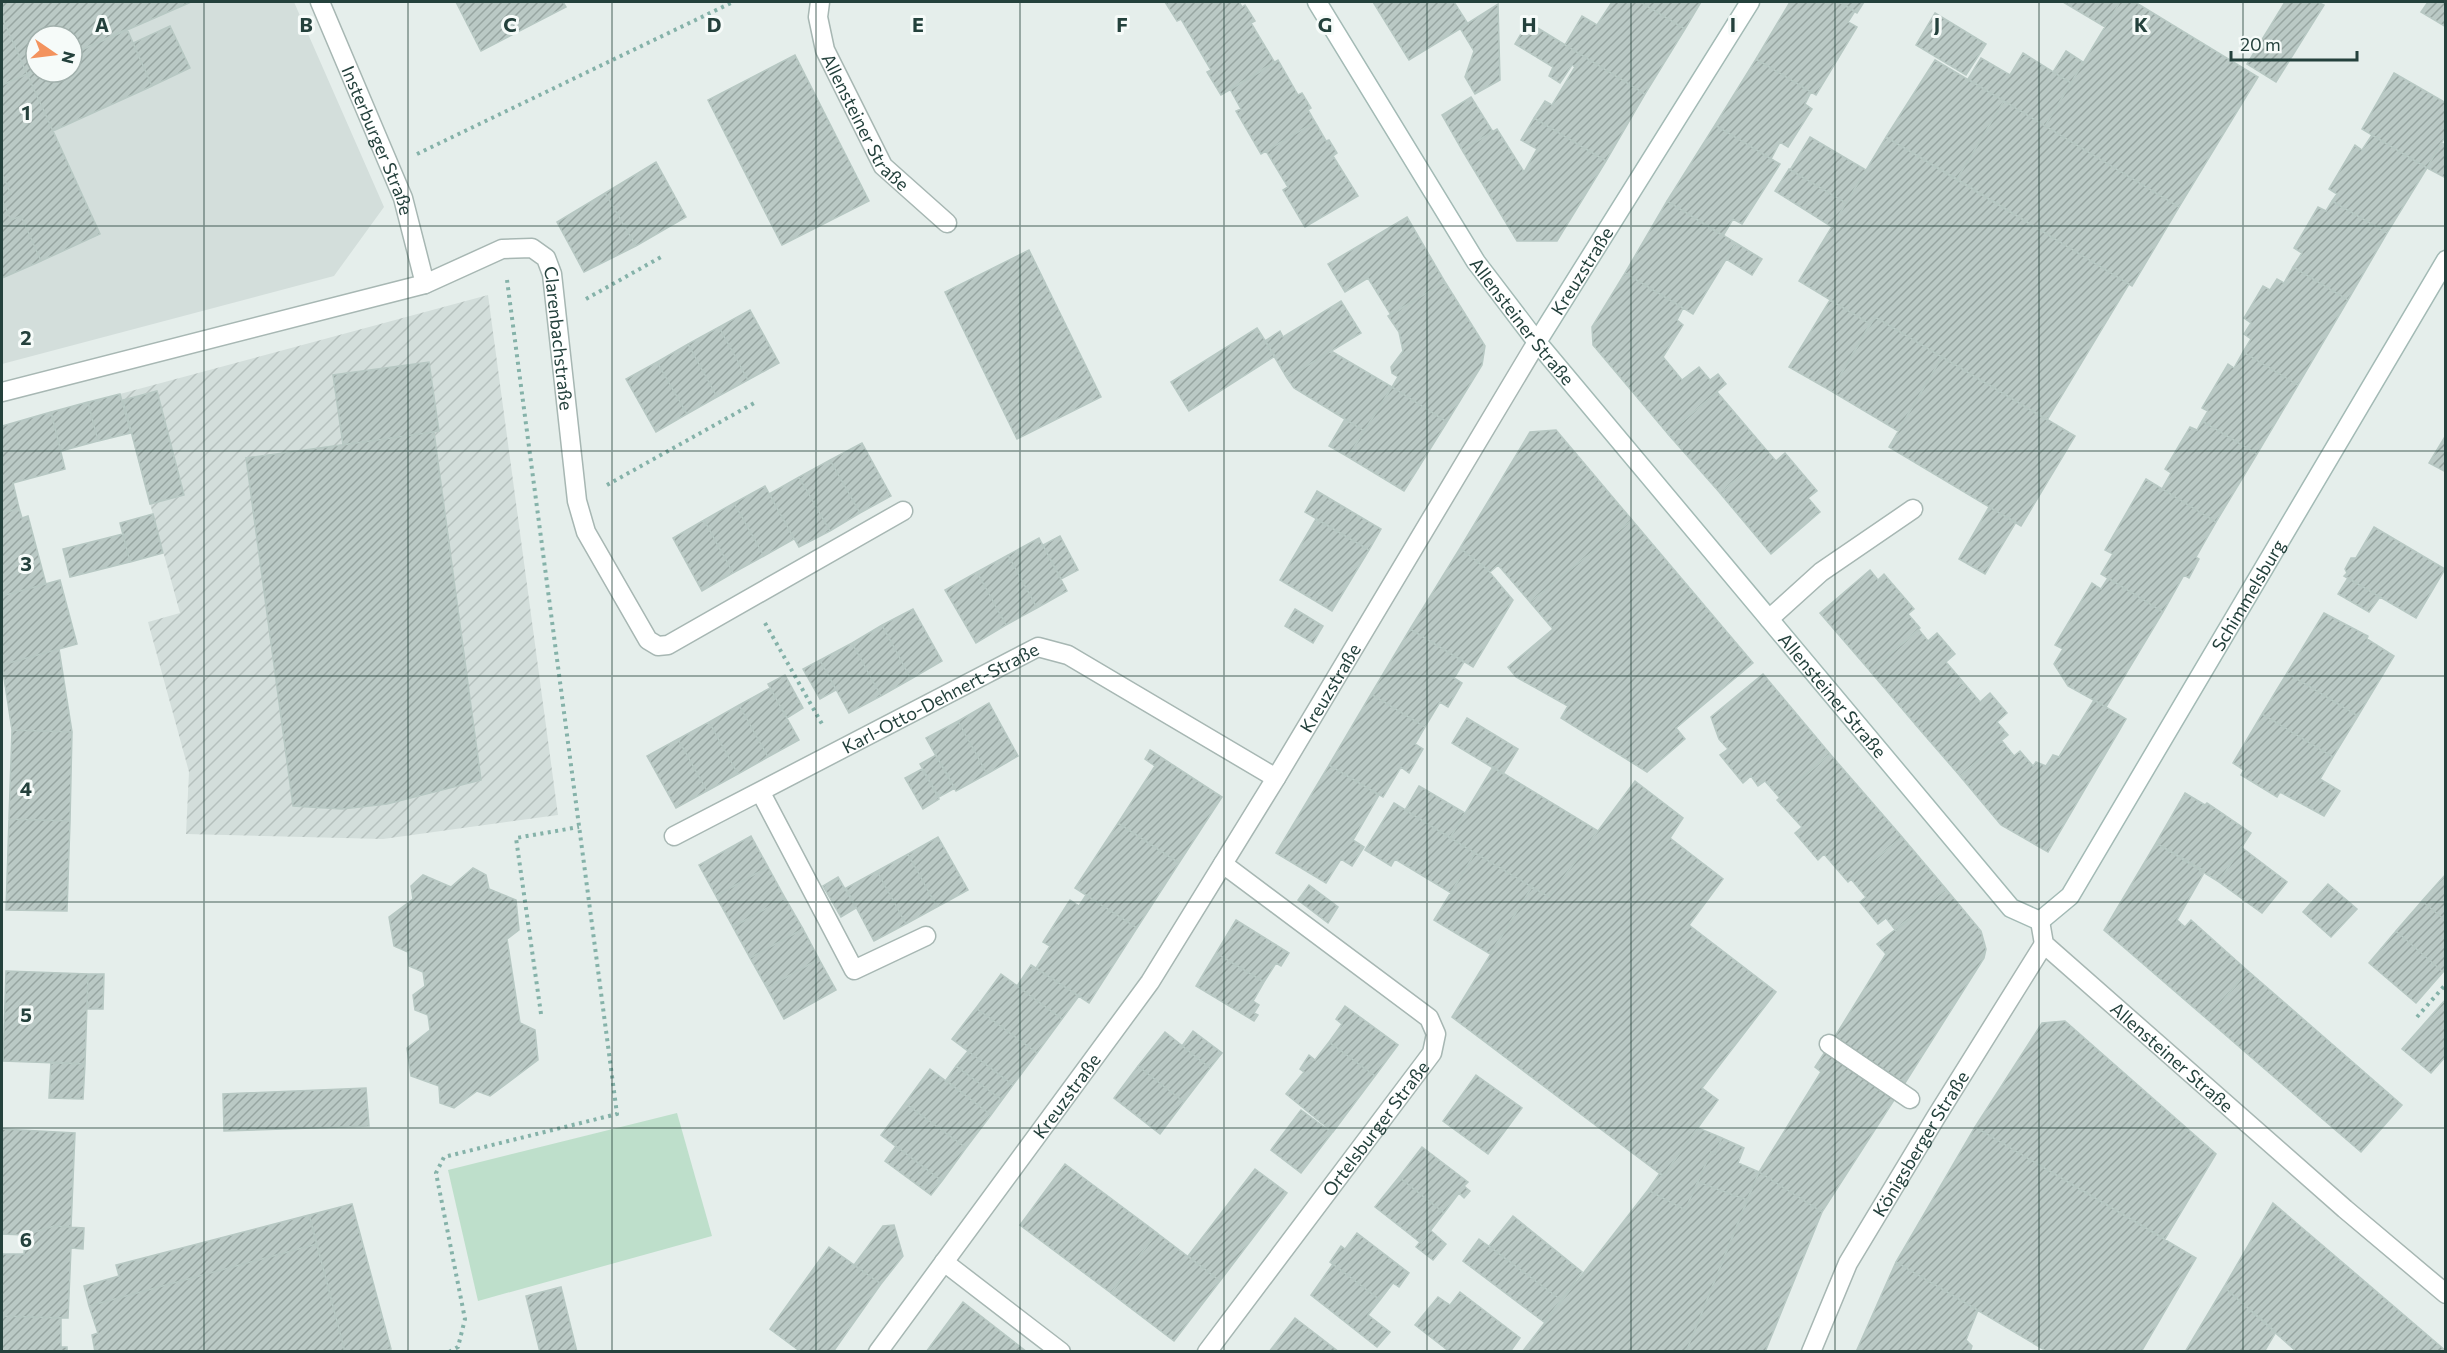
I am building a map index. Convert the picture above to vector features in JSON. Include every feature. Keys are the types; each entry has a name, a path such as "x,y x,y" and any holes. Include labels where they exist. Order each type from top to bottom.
{"street":[{"name":"Insterburger Straße","path":"320,2 403,198 425,284"},
{"name":"Allensteiner Straße","path":"820,2 818,16 825,50 884,166 947,224"},
{"name":"Allensteiner Straße","path":"1317,2 1476,262 1537,342 2012,908 2040,921"},
{"name":"Kreuzstraße","path":"878,1352 1150,982 1276,778 1537,342 1750,2"},
{"name":"Clarenbachstraße","path":"2,392 425,284 502,249 532,248 546,258 552,274 577,501 586,532 648,640 658,646 668,645 903,511"},
{"name":"Schimmelsburg","path":"2040,921 2070,896 2445,260"},
{"path":"1769,619 1821,572 1913,509"},
{"name":"Karl-Otto-Dehnert-Straße","path":"674,836 761,793 1038,647 1068,655 1276,778"},
{"path":"761,793 854,970 926,936"},
{"name":"Ortelsburger Straße","path":"1207,1352 1432,1053 1436,1034 1429,1018 1223,864"},
{"path":"2040,921 2044,944"},
{"name":"Allensteiner Straße","path":"2044,944 2445,1294"},
{"name":"Königsberger Straße","path":"1811,1352 1848,1263 2044,944"},
{"path":"1829,1044 1910,1099"},
{"path":"944,1262 1060,1352"}],"path":[{"path":"430,148 733,2"},
{"path":"449,1352 458,1347 465,1319 436,1173 444,1157 617,1114 502,249"},
{"path":"558,314 661,256"},
{"path":"577,501 756,402"},
{"path":"752,599 838,752"},
{"path":"541,1014 516,838 579,827"},
{"path":"2417,1017 2445,984"}],"shaded area":[{"path":"2,2 294,2 384,207 334,276 2,364"},
{"path":"488,295 558,815 383,839 186,834 189,772 148,622 180,613 120,394"}],"green space":[{"path":"677,1113 712,1236 478,1301 448,1170"}],"building":[{"path":"2,2 191,2 84,49 84,24 24,24 24,67 2,17"},
{"path":"456,2 563,2 566,7 481,51"},
{"path":"1165,2 1239,2 1242,7 1245,5 1255,21 1251,23 1275,63 1221,95 1207,72 1211,70 1181,19 1177,21"},
{"path":"1373,2 1454,2 1468,24 1409,60"},
{"path":"1612,2 1640,2 1685,29 1645,94 1565,45 1582,16 1597,25"},
{"path":"1640,2 1701,2 1685,29"},
{"path":"1790,2 1839,2 1855,11 1848,22 1857,27 1816,95 1756,59"},
{"path":"1839,2 1864,2 1857,13"},
{"path":"2063,2 2120,2 2105,27"},
{"path":"2120,2 2135,2 2258,77 2179,207 2045,126"},
{"path":"2285,2 2317,2 2324,5 2276,82 2247,64"},
{"path":"2428,2 2446,2 2446,27 2421,12"},
{"path":"1498,4 1500,80 1475,94 1465,77 1474,51 1460,28"},
{"path":"1935,13 1986,44 1966,75 1916,45"},
{"path":"2,17 24,67 24,75 2,85"},
{"path":"1528,22 1645,94 1606,161 1534,118 1545,101 1552,105 1575,67 1572,65 1560,83 1549,76 1553,67 1515,44"},
{"path":"170,26 190,68 152,86 133,43"},
{"path":"127,29 152,86 53,131 32,84 84,84 84,49"},
{"path":"2066,51 2083,62 2071,83 2053,72"},
{"path":"2023,53 2071,83 2045,126 1968,79 1981,58 2010,75"},
{"path":"795,55 869,201 782,245 708,100"},
{"path":"1756,59 1811,92 1805,104 1812,109 1788,147 1780,142 1771,159 1715,125"},
{"path":"1278,60 1298,95 1302,93 1311,108 1308,110 1315,122 1261,154 1236,111 1241,109 1230,89"},
{"path":"1935,60 2004,101 1957,179 1886,137"},
{"path":"2394,73 2446,103 2446,135 2427,168 2362,129"},
{"path":"24,75 24,84 32,84 100,234 41,261 21,216 11,220 2,200 11,194 2,174 2,85"},
{"path":"1471,97 1493,132 1462,150 1442,115"},
{"path":"2004,101 2179,207 2132,286 1957,179"},
{"path":"1534,118 1606,161 1557,241 1517,241 1462,150 1497,129 1524,172 1537,149 1521,140"},
{"path":"1315,122 1326,141 1329,140 1337,153 1333,156 1358,196 1305,227 1283,190 1288,187 1266,151"},
{"path":"1715,125 1780,164 1742,224 1733,219 1723,236 1667,201"},
{"path":"2372,135 2427,168 2387,233 2332,201 2337,194 2329,189 2355,145 2362,150"},
{"path":"1810,137 1866,170 1846,203 1790,170"},
{"path":"1886,137 2129,284 2047,420 1875,317 1870,324 1799,281"},
{"path":"2441,143 2446,145 2446,178 2427,168"},
{"path":"656,162 686,217 636,246 605,193"},
{"path":"1789,169 1846,203 1832,227 1775,191"},
{"path":"2,174 11,194 2,199"},
{"path":"605,193 636,246 584,272 557,222"},
{"path":"2,200 11,220 21,216 41,261 2,278"},
{"path":"1667,201 1736,243 1693,314 1625,273"},
{"path":"2332,201 2387,233 2348,300 2293,267 2302,253 2294,248 2318,207 2326,211"},
{"path":"1407,217 1445,282 1391,315 1368,278 1345,292 1328,264"},
{"path":"1736,243 1762,259 1752,275 1726,259"},
{"path":"1029,250 1101,397 1017,439 945,292"},
{"path":"2293,267 2348,300 2298,385 2243,352 2251,339 2244,334 2251,323 2244,318 2263,286 2270,290 2277,279 2284,283"},
{"path":"1625,273 1683,308 1677,320 1683,325 1663,357 1682,380 1699,367 1710,380 1718,374 1726,384 1668,434 1593,345 1592,327"},
{"path":"1445,282 1485,346 1482,365 1447,422 1392,387 1398,377 1392,373 1391,367 1403,351 1399,332 1388,316"},
{"path":"1830,300 1870,324 1831,391 1789,367"},
{"path":"1341,301 1361,333 1287,378 1265,341 1280,331 1283,337"},
{"path":"750,310 779,363 748,380 719,327"},
{"path":"1875,317 1942,357 1898,431 1831,391"},
{"path":"719,327 748,380 717,397 688,344"},
{"path":"1257,328 1275,356 1189,411 1171,382"},
{"path":"688,344 717,397 687,414 657,362"},
{"path":"1331,351 1392,387 1364,431 1294,388 1287,378"},
{"path":"2243,352 2298,385 2257,454 2202,421 2208,411 2202,408 2228,364 2234,368"},
{"path":"1942,357 2075,436 2021,526 1889,447"},
{"path":"429,362 439,431 343,445 333,375"},
{"path":"657,362 687,414 656,432 626,379"},
{"path":"1392,387 1447,422 1404,491 1348,457"},
{"path":"157,391 184,495 150,504 123,400"},
{"path":"1717,392 1768,452 1720,493 1668,434"},
{"path":"120,394 131,433 98,441 88,402"},
{"path":"88,402 98,441 61,451 51,412"},
{"path":"51,412 65,469 13,483 19,508 2,514 2,426"},
{"path":"1345,419 1364,431 1348,457 1329,446"},
{"path":"2202,421 2257,454 2216,522 2162,489 2171,473 2165,469 2190,427 2197,430"},
{"path":"1556,430 1632,520 1530,602 1498,565 1490,572 1460,548 1530,432"},
{"path":"434,432 481,780 387,804 342,809 293,806 246,458"},
{"path":"2446,435 2446,472 2429,463"},
{"path":"862,443 891,496 860,513 830,460"},
{"path":"1768,452 1776,461 1785,453 1817,491 1808,498 1820,512 1771,554 1720,493"},
{"path":"830,460 860,513 830,531 799,477"},
{"path":"799,477 830,531 799,547 769,494"},
{"path":"2146,479 2216,522 2196,557 2199,559 2189,578 2184,575 2163,612 2101,574 2113,554 2105,550"},
{"path":"765,486 794,539 764,556 734,503"},
{"path":"1317,491 1381,529 1369,550 1305,512"},
{"path":"734,503 764,556 733,573 704,520"},
{"path":"1989,507 2016,522 1985,574 1959,559"},
{"path":"19,508 22,518 28,516 46,584 2,596 2,514"},
{"path":"153,514 163,553 130,562 120,523"},
{"path":"1316,519 1369,550 1332,611 1280,580"},
{"path":"704,520 733,573 702,591 673,538"},
{"path":"1632,520 1753,663 1676,728 1685,739 1647,772 1561,718 1568,706 1516,677 1508,667 1553,629 1530,602"},
{"path":"2374,527 2445,569 2416,618 2344,576 2351,558 2356,558"},
{"path":"123,534 130,562 70,577 63,549"},
{"path":"1060,536 1078,570 1061,579 1043,545"},
{"path":"1039,538 1067,591 1037,608 1008,555"},
{"path":"1460,548 1486,568 1513,600 1473,667 1410,629"},
{"path":"1008,555 1037,608 1006,625 977,572"},
{"path":"1870,570 1878,580 1884,574 1914,609 1908,614 1920,628 1870,671 1820,613"},
{"path":"977,572 1006,625 976,643 945,590"},
{"path":"2108,578 2163,612 2106,707 2068,686 2054,664 2063,649 2055,645 2092,583 2101,589"},
{"path":"2348,578 2380,597 2369,612 2338,594"},
{"path":"60,580 77,644 2,665 2,596"},
{"path":"913,609 942,661 911,679 882,625"},
{"path":"1295,609 1323,626 1313,643 1285,626"},
{"path":"2324,613 2368,636 2367,639 2394,656 2358,716 2287,673"},
{"path":"882,625 911,679 881,696 852,643"},
{"path":"1410,629 1464,662 1454,678 1462,683 1448,707 1440,702 1425,727 1371,694"},
{"path":"1919,630 1928,641 1937,633 1955,654 1946,662 1963,682 1915,724 1870,671"},
{"path":"852,643 881,696 849,713 820,660"},
{"path":"59,649 72,732 12,730 2,665"},
{"path":"820,660 836,690 820,699 803,669"},
{"path":"2287,673 2358,716 2333,757 2262,714"},
{"path":"1763,674 1830,754 1779,797 1765,781 1758,786 1751,776 1743,783 1720,755 1728,749 1719,739 1711,717"},
{"path":"785,675 803,708 787,718 768,684"},
{"path":"1963,682 1980,702 1990,693 2007,713 1997,722 2008,735 1960,776 1915,724"},
{"path":"770,688 799,740 768,757 739,705"},
{"path":"1371,694 1425,727 1415,744 1423,749 1409,773 1401,767 1383,797 1329,765"},
{"path":"2094,700 2126,719 2048,852 2001,825 1960,776 2002,741 2014,756 2020,751 2033,766 2036,762 2046,766 2053,755 2059,757"},
{"path":"989,703 1018,756 987,774 958,721"},
{"path":"739,705 768,757 738,774 709,722"},
{"path":"2262,714 2333,757 2320,779 2340,791 2324,816 2280,792 2277,797 2241,775 2244,770 2233,763"},
{"path":"1467,718 1518,749 1503,774 1452,743"},
{"path":"958,721 987,774 956,791 926,738"},
{"path":"709,722 738,774 707,791 678,739"},
{"path":"12,730 72,732 70,821 9,819"},
{"path":"678,739 707,791 676,808 647,756"},
{"path":"1150,750 1222,797 1179,863 1118,823 1155,766 1145,759"},
{"path":"1830,754 1902,837 1848,882 1824,854 1818,860 1795,833 1802,827 1777,800"},
{"path":"936,755 955,788 939,797 920,764"},
{"path":"1329,765 1379,795 1353,840 1364,847 1352,866 1341,859 1326,883 1276,853"},
{"path":"1493,767 1598,831 1549,897 1450,838"},
{"path":"922,769 939,799 923,809 905,778"},
{"path":"1635,781 1683,818 1670,838 1723,879 1689,925 1776,992 1702,1088 1718,1100 1663,1176 1452,1017 1532,887 1549,897"},
{"path":"1419,786 1465,813 1450,838 1405,810"},
{"path":"2185,793 2205,805 2207,803 2251,833 2219,882 2156,843"},
{"path":"1394,803 1475,853 1451,893 1395,859 1391,866 1365,850"},
{"path":"9,819 70,821 67,911 6,910"},
{"path":"1118,823 1179,863 1137,928 1075,888"},
{"path":"751,836 768,867 716,896 699,865"},
{"path":"938,837 968,890 937,907 908,854"},
{"path":"1902,837 1946,889 1896,931 1886,918 1878,924 1860,902 1866,897 1851,879"},
{"path":"2156,843 2205,871 2177,920 2185,927 2191,920 2248,971 2207,1019 2104,930"},
{"path":"2241,847 2287,882 2262,913 2219,882"},
{"path":"1475,853 1532,887 1490,954 1434,920"},
{"path":"908,854 937,907 906,924 877,871"},
{"path":"768,867 785,898 733,927 716,896"},
{"path":"473,868 486,875 489,889 516,900 519,930 507,939 520,1023 535,1030 538,1060 490,1096 477,1091 454,1108 440,1103 439,1086 411,1076 407,1048 430,1030 428,1015 415,1010 413,995 425,986 423,972 409,966 408,952 394,946 389,917 413,899 411,886 423,875 451,887"},
{"path":"877,871 906,924 874,941 846,888"},
{"path":"2446,874 2446,921 2422,901"},
{"path":"838,877 856,908 841,917 823,886"},
{"path":"2328,884 2357,909 2331,937 2303,912"},
{"path":"1309,885 1338,907 1328,923 1298,900"},
{"path":"1946,889 1981,931 1986,949 1984,958 1905,1083 1834,1038 1886,954 1877,944"},
{"path":"1086,895 1137,928 1089,1003 1036,968 1050,946 1043,942 1070,900 1079,906"},
{"path":"785,898 803,929 750,958 733,927"},
{"path":"2422,901 2446,921 2446,969 2443,972 2396,931"},
{"path":"1236,920 1289,953 1281,966 1276,963 1264,982 1216,953"},
{"path":"803,929 819,959 767,988 750,958"},
{"path":"2396,931 2443,972 2416,1003 2369,963"},
{"path":"1216,953 1264,982 1253,1001 1259,1005 1254,1013 1258,1015 1254,1021 1196,986"},
{"path":"819,959 836,990 784,1019 767,988"},
{"path":"1031,965 1079,996 1062,1019 1017,986"},
{"path":"6,971 88,974 85,1064 3,1061"},
{"path":"2248,971 2402,1105 2361,1152 2207,1019"},
{"path":"88,974 104,974 103,1009 87,1009"},
{"path":"1001,974 1062,1019 1037,1053 976,1008"},
{"path":"2446,999 2446,1056 2431,1073 2402,1049"},
{"path":"1345,1006 1398,1045 1375,1076 1329,1042 1342,1024 1336,1019"},
{"path":"976,1008 1037,1053 1013,1085 952,1039"},
{"path":"2065,1021 2216,1154 2165,1239 1975,1127 2042,1023"},
{"path":"1193,1031 1222,1053 1210,1068 1182,1046"},
{"path":"1165,1032 1210,1068 1184,1102 1138,1066"},
{"path":"1834,1038 1905,1083 1822,1212 1759,1172 1821,1072 1815,1067"},
{"path":"1329,1042 1375,1076 1333,1132 1286,1094 1304,1072 1300,1069 1309,1055 1315,1060"},
{"path":"968,1051 1013,1085 1002,1100 956,1066"},
{"path":"51,1062 85,1064 83,1099 49,1098"},
{"path":"956,1066 1002,1100 991,1115 946,1080"},
{"path":"1138,1066 1184,1102 1160,1134 1114,1098"},
{"path":"930,1069 991,1115 966,1148 905,1103"},
{"path":"1476,1075 1522,1108 1488,1154 1443,1121"},
{"path":"366,1088 369,1126 224,1131 223,1094"},
{"path":"905,1103 966,1148 942,1181 881,1135"},
{"path":"1301,1110 1332,1133 1301,1173 1271,1150"},
{"path":"1975,1127 2196,1258 2141,1352 2048,1352 1896,1262"},
{"path":"1698,1128 1722,1138 1715,1154 1711,1152 1685,1210 1648,1190 1660,1173 1663,1176"},
{"path":"2,1129 75,1133 71,1227 54,1226 25,1235 2,1234"},
{"path":"1722,1138 1744,1148 1738,1163 1759,1172 1747,1200 1698,1182 1711,1152 1715,1154"},
{"path":"896,1146 942,1181 931,1195 885,1161"},
{"path":"1422,1147 1468,1182 1464,1186 1470,1191 1464,1198 1459,1193 1444,1213 1399,1177"},
{"path":"1065,1164 1157,1233 1111,1293 1020,1225"},
{"path":"1255,1169 1287,1193 1220,1281 1188,1256"},
{"path":"1759,1172 1822,1212 1765,1352 1686,1352"},
{"path":"1399,1177 1444,1213 1421,1243 1375,1207"},
{"path":"1698,1182 1747,1200 1686,1352 1522,1352 1648,1190 1685,1210"},
{"path":"2273,1203 2446,1352 2297,1352 2224,1287"},
{"path":"352,1204 391,1349 379,1352 345,1352 309,1215"},
{"path":"309,1215 317,1244 89,1306 84,1286 119,1276 116,1265"},
{"path":"1513,1216 1582,1272 1561,1300 1489,1246"},
{"path":"894,1225 903,1256 881,1284 854,1265 883,1226"},
{"path":"54,1226 84,1228 83,1249 71,1248 68,1318 2,1316 2,1254 24,1254 25,1235"},
{"path":"1430,1230 1446,1244 1433,1260 1416,1247"},
{"path":"1157,1233 1220,1281 1174,1341 1111,1293"},
{"path":"1357,1233 1409,1273 1399,1287 1393,1283 1380,1300 1330,1262 1341,1246 1345,1249"},
{"path":"1479,1239 1561,1300 1544,1322 1463,1261"},
{"path":"317,1244 345,1352 95,1352 92,1335 98,1333 89,1306"},
{"path":"829,1247 881,1284 833,1352 801,1352 770,1329"},
{"path":"1896,1262 1978,1310 1966,1340 1972,1346 1970,1352 1856,1352"},
{"path":"1333,1264 1380,1300 1368,1315 1390,1332 1377,1347 1311,1295"},
{"path":"561,1287 577,1352 540,1352 526,1296"},
{"path":"2224,1287 2276,1332 2264,1352 2185,1352"},
{"path":"1460,1292 1520,1338 1510,1352 1450,1352 1415,1325 1438,1297 1450,1305"},
{"path":"963,1302 1027,1352 926,1352"},
{"path":"2,1316 61,1318 61,1347 67,1347 67,1352 2,1352"},
{"path":"1295,1318 1339,1352 1269,1352"}]}
